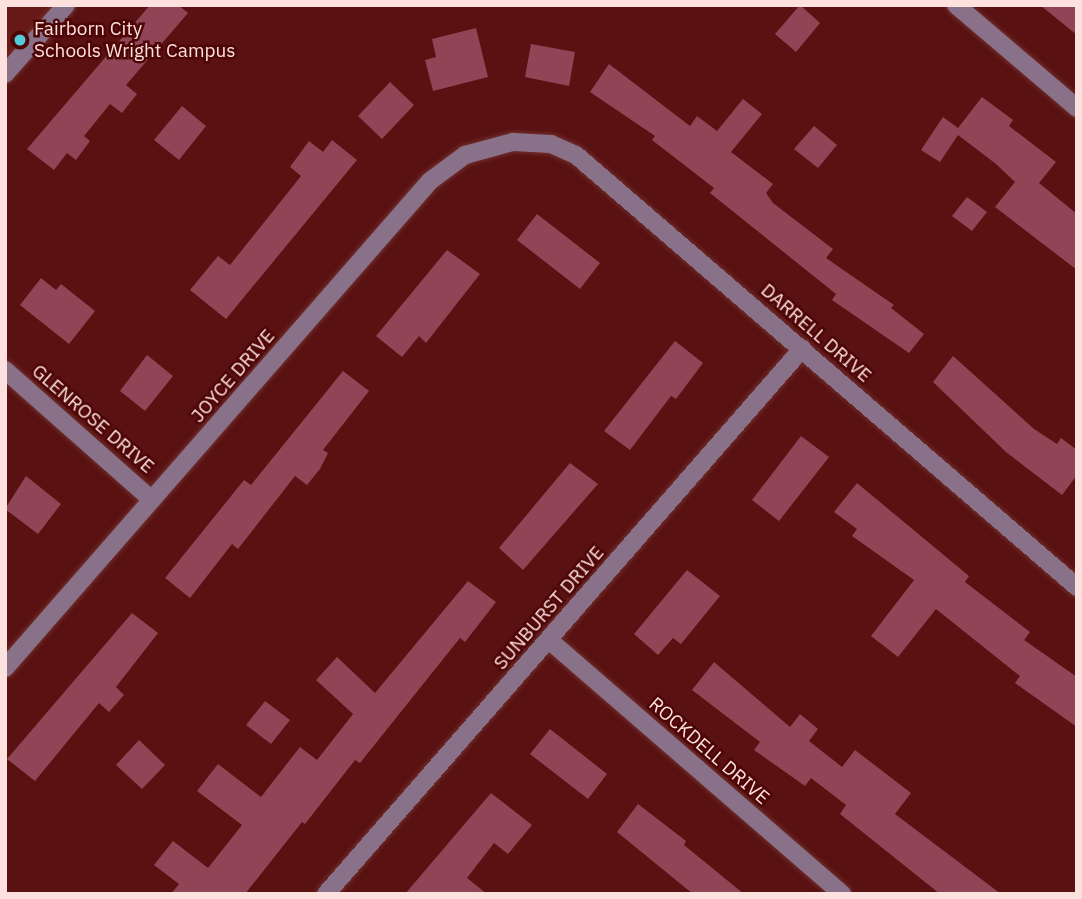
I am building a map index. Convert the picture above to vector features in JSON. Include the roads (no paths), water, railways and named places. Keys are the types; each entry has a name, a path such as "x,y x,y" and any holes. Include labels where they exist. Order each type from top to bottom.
{"street":[{"path":"5,74 66,5"},
{"path":"956,5 976,11 1077,108"},
{"name":"DARRELL DRIVE","path":"513,142 551,144 576,155 1077,587"},
{"name":"JOYCE DRIVE","path":"5,668 430,181 464,155 513,142"},
{"name":"SUNBURST DRIVE","path":"326,894 802,349"},
{"name":"GLENROSE DRIVE","path":"5,370 152,500"},
{"name":"ROCKDELL DRIVE","path":"549,640 842,894"}],"place":[{"name":"Fairborn City Schools Wright Campus","path":"20,40"}]}
